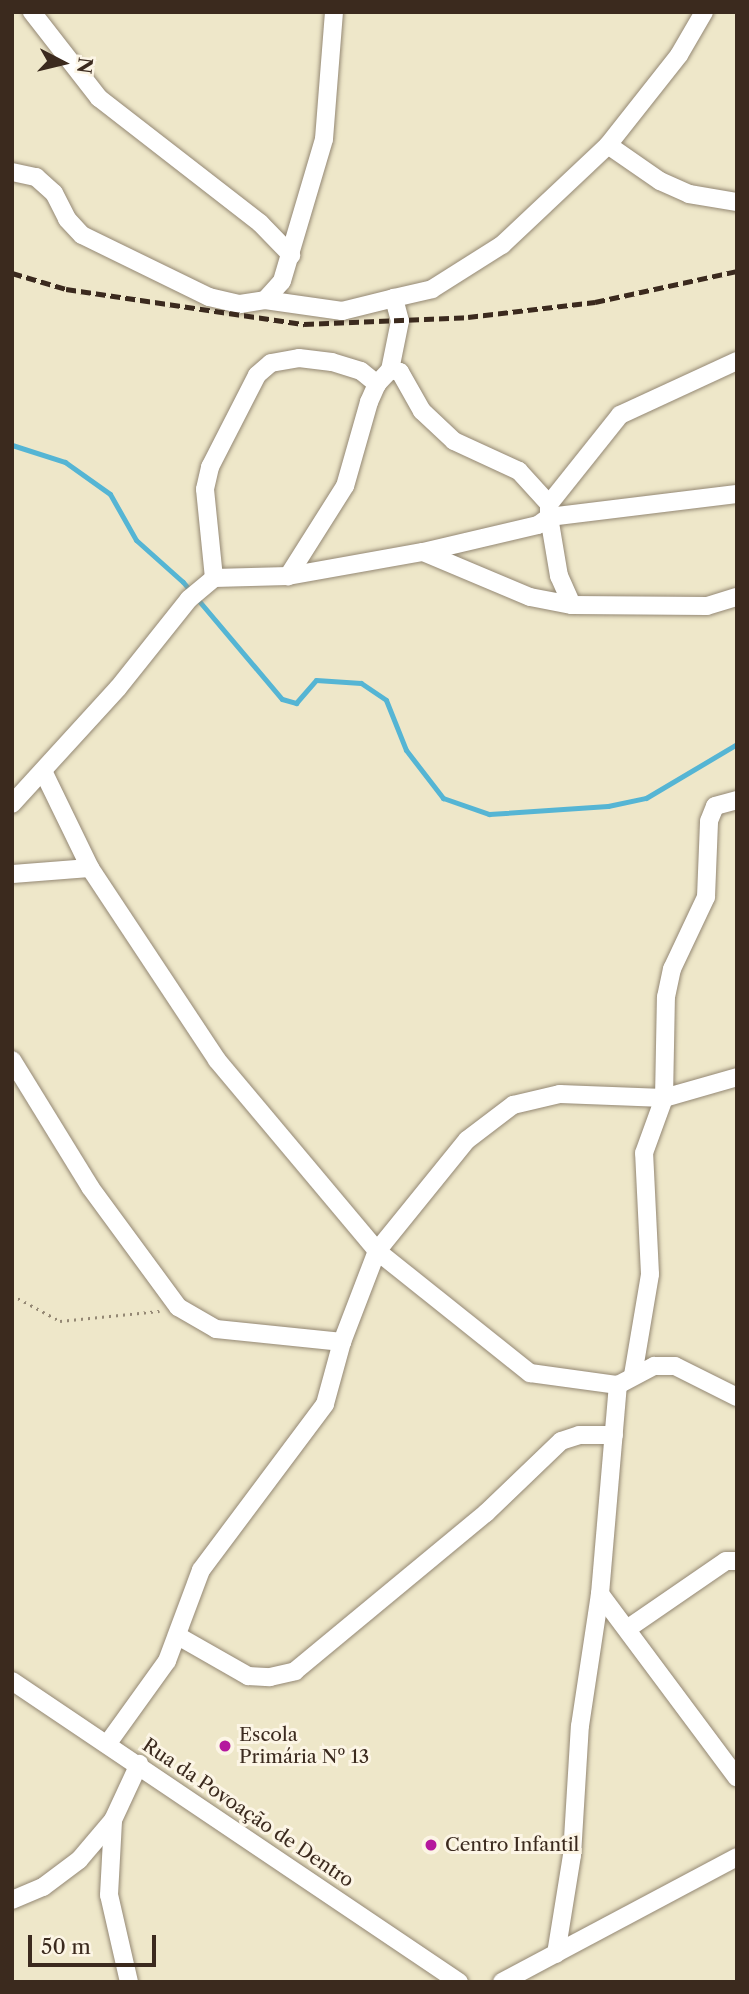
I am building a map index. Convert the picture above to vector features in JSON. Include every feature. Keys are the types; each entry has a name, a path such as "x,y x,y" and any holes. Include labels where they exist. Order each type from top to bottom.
{"street":[{"path":"32,12 99,98 260,223 291,255"},
{"path":"265,300 282,281 324,139 334,12"},
{"path":"12,172 36,177 54,193 67,219 82,235 209,298 240,304 265,300 283,306 342,311 432,289 502,245 608,145 679,55 704,12"},
{"path":"608,145 660,181 689,194 737,202"},
{"path":"288,576 345,486 377,384 390,370 400,321 394,298"},
{"path":"210,582 205,489 210,467 257,375 271,363 299,358 332,362 361,371 377,384"},
{"path":"12,804 118,688 188,599 210,582 288,576 423,552 538,525 620,415 737,360"},
{"path":"390,370 400,372 422,411 454,441 519,471 549,510 559,576 572,605"},
{"path":"549,510 737,494"},
{"path":"423,552 530,597 572,605 707,606 737,597"},
{"path":"43,771 90,868 217,1060 377,1251 530,1373 618,1385 654,1366 675,1366 737,1397"},
{"path":"633,1375 650,1274 645,1153 664,1098 666,997 672,969 706,897 709,821 715,806 737,800"},
{"path":"12,874 90,868"},
{"path":"12,1060 90,1187 178,1307 216,1329 342,1342"},
{"path":"108,1743 167,1661 201,1570 325,1404 342,1342 377,1251 467,1140 513,1105 560,1094 664,1098 737,1077"},
{"path":"555,1954 572,1855 580,1726 600,1594 618,1385"},
{"path":"178,1636 248,1676 295,1671 486,1513 561,1441 579,1435 614,1435"},
{"path":"627,1629 726,1562 737,1561"},
{"path":"600,1594 737,1778"},
{"name":"Rua da Povoação de Dentro","path":"12,1681 108,1743 459,1982"},
{"path":"12,1900 43,1887 79,1860 113,1820 139,1764"},
{"path":"113,1820 109,1895 129,1982"},
{"path":"502,1982 737,1857"}],"path":[{"path":"12,1296 60,1321 178,1307"}],"waterway":[{"path":"12,445 65,462 110,494 136,540 183,582 282,699 296,703 316,680 361,683 386,700 406,750 443,798 489,814 608,806 646,798 737,744"}],"railway":[{"path":"12,273 66,289 304,324 468,317 595,302 737,271"}],"place":[{"name":"Escola Primária Nº 13","path":"225,1746"},
{"name":"Centro Infantil","path":"431,1845"}]}
